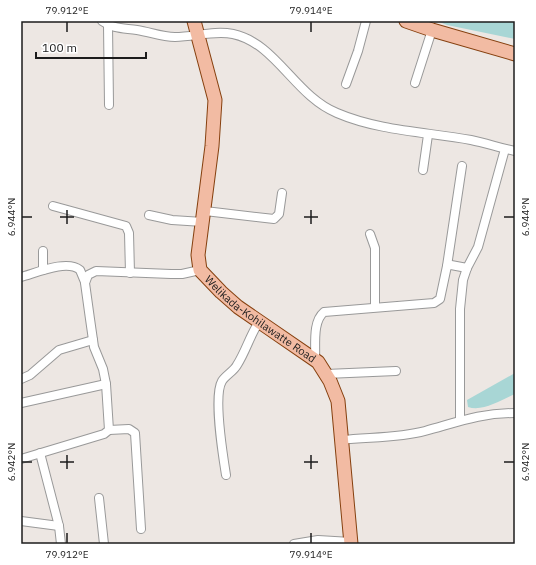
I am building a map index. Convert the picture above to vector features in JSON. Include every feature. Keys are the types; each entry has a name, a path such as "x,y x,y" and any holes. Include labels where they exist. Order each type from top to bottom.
{"main road":[{"name":"Welikada-Kohilawatte Road","path":"194,21 215,100 212,146 198,255 200,270 221,292 259,322 315,360 326,374 338,400 351,543"},
{"path":"406,21 515,54"}],"street":[{"path":"346,84 358,51 366,21"},
{"path":"109,105 105,23 117,29 176,37 218,33 246,38 265,51 307,94 332,111 352,119 428,135 470,140 515,151"},
{"path":"415,83 432,30"},
{"path":"423,170 428,135"},
{"path":"460,420 460,309 463,280 467,268 478,247 505,149"},
{"path":"315,360 317,322 320,316 330,311 438,301 440,299 447,266 462,166"},
{"path":"149,215 172,220 204,216 274,219 279,214 282,193"},
{"path":"53,206 126,226 129,238 130,273"},
{"path":"370,234 375,248 375,307"},
{"path":"43,251 43,270"},
{"path":"21,277 59,266 72,265 80,270 85,283 93,340 106,384 109,430"},
{"path":"447,266 450,265 467,268"},
{"path":"85,283 88,275 96,272 182,274 200,270"},
{"path":"226,475 220,436 219,390 222,381 237,366 250,334 259,322"},
{"path":"21,379 30,375 59,350 93,340"},
{"path":"326,374 396,371"},
{"path":"21,403 106,384"},
{"path":"342,440 424,431 486,414 515,413"},
{"path":"21,459 104,434 109,430 129,429 134,433 141,529"},
{"path":"40,453 59,526 61,544"},
{"path":"99,498 104,544"},
{"path":"21,521 59,526"},
{"path":"294,544 318,540 351,543"}],"water":[{"path":"437,21 515,21 515,39 447,25"},
{"path":"515,373 515,394 486,407 468,407 467,400"}]}
